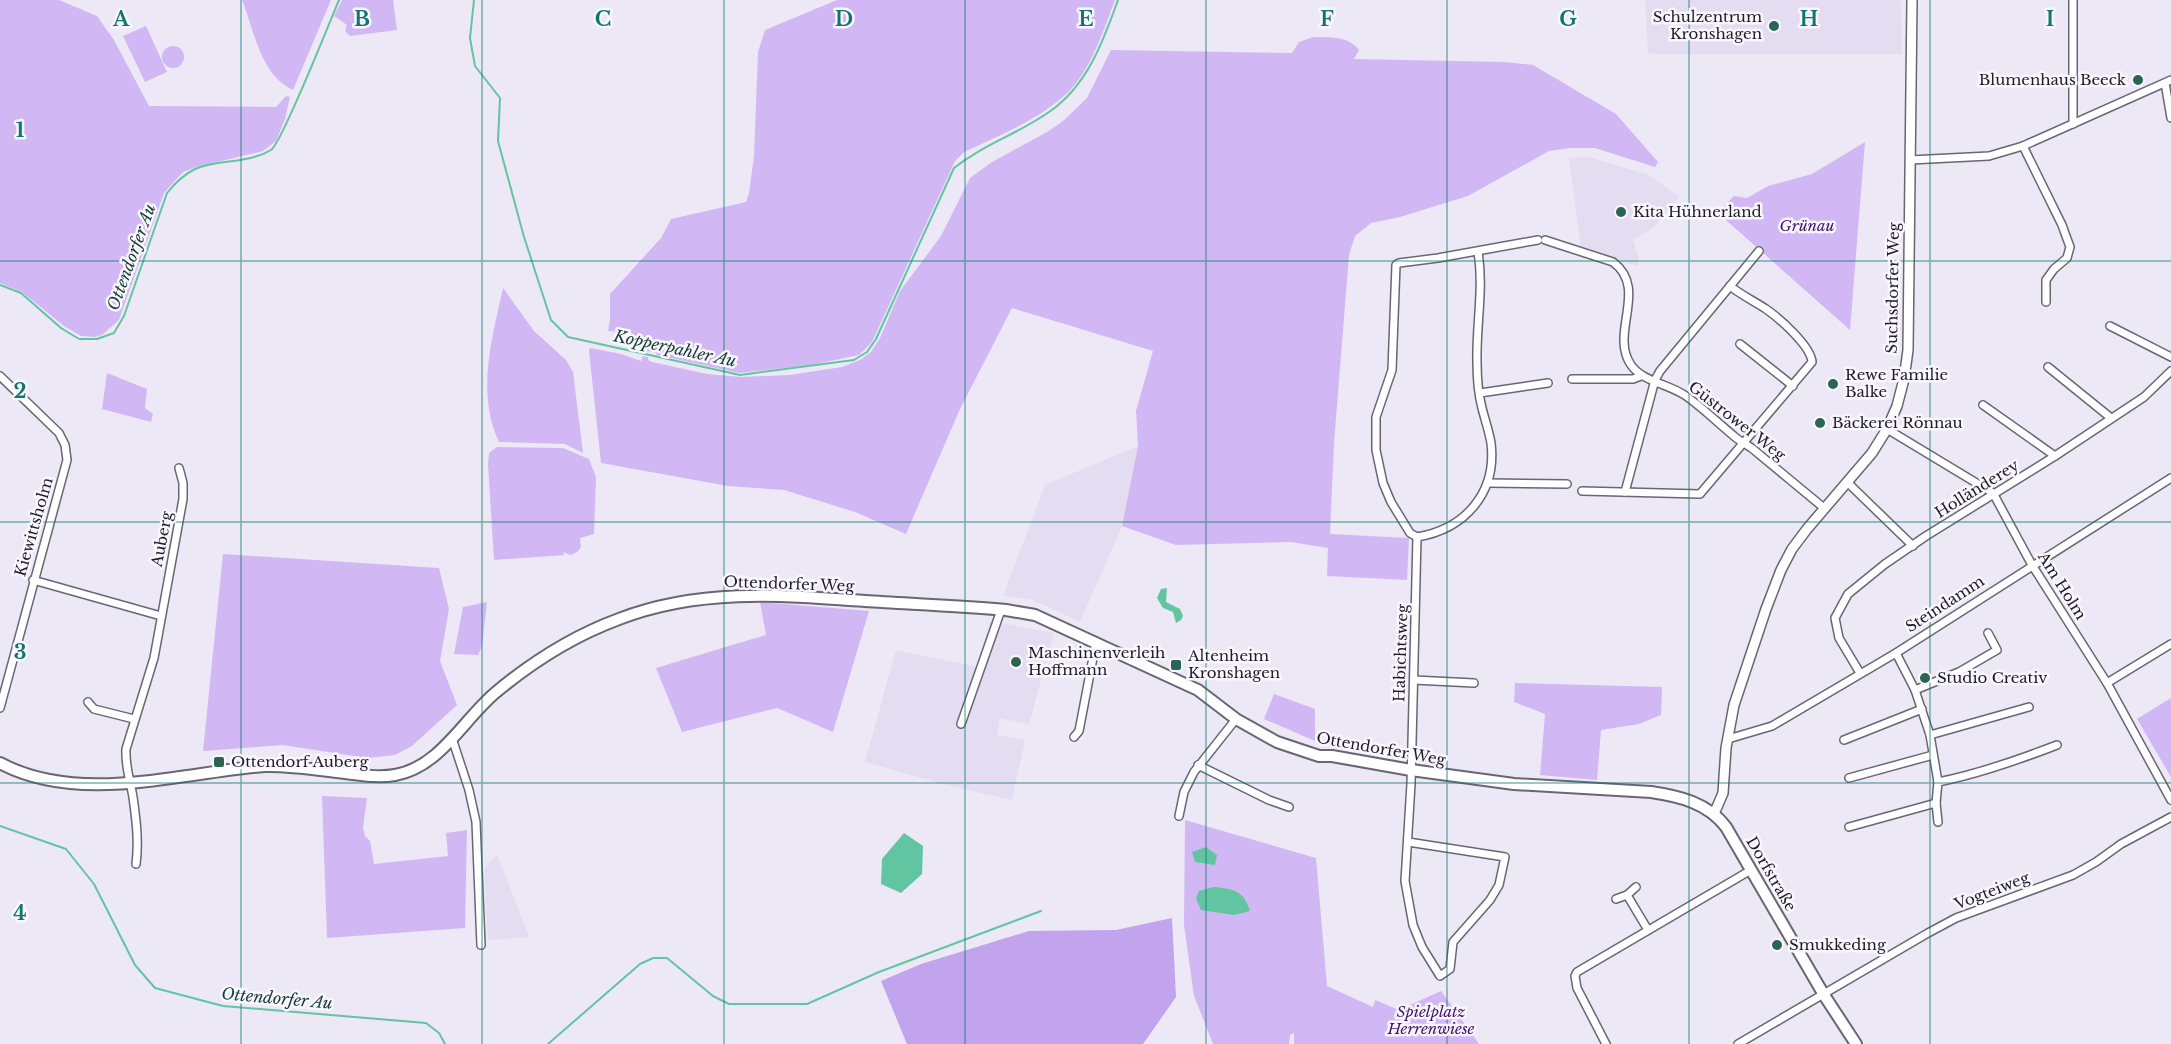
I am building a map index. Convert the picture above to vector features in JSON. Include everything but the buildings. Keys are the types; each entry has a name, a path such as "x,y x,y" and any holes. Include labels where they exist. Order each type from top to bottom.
{"main road":[{"name":"Ottendorfer Weg","path":"129,783 264,765 282,765 377,777 397,775 424,763 435,755 493,695 547,654 605,624 665,604 742,595 1001,610 1035,615 1198,690 1236,719 1277,742 1318,756 1332,756 1411,770 1514,784 1670,795 1692,801 1714,814"},
{"path":"0,763 36,777 66,783 129,783"},
{"name":"Dorfstraße","path":"1714,814 1726,827 1824,995 1856,1044"}],"street":[{"name":"Suchsdorfer Weg","path":"1714,814 1723,793 1728,739 1736,699 1781,570 1792,549 1872,453 1887,429 1897,406 1906,371 1912,0"},
{"path":"2073,0 2073,124"},
{"path":"1910,160 1989,156 2023,146 2168,81 2171,118"},
{"path":"2023,146 2062,225 2070,247 2067,258 2054,269 2046,280 2046,302"},
{"path":"1478,252 1481,272 1477,342 1480,393 1491,444 1492,461 1488,483 1477,502 1461,520 1441,531 1418,537 1410,533 1391,502 1383,483 1376,450 1376,417 1392,370 1396,265 1541,240 1613,262 1625,273 1629,293 1624,339 1626,356 1641,376 1633,379 1572,379"},
{"path":"1625,492 1655,380 1660,371 1760,251"},
{"path":"1582,491 1700,494 1812,362 1811,355 1789,329 1730,286"},
{"path":"2110,326 2171,357"},
{"path":"1740,344 1792,386"},
{"path":"2048,367 2111,418"},
{"name":"Holländerey","path":"1860,674 1839,638 1835,618 1848,594 1885,564 2144,397 2171,371"},
{"name":"Kiewittsholm","path":"0,376 59,433 67,460 0,708"},
{"name":"Güstrower Weg","path":"1641,376 1655,380 1686,396 1824,508"},
{"path":"1480,393 1548,383"},
{"path":"1983,405 2055,456"},
{"path":"1887,429 1994,493"},
{"name":"Auberg","path":"136,864 138,844 125,762 126,749 154,658 183,499 183,483 179,468"},
{"name":"Steindamm","path":"1728,739 1772,726 1896,653 2171,479"},
{"path":"1848,482 1913,546"},
{"path":"1488,483 1567,484"},
{"name":"Am Holm","path":"1994,493 2032,565 2108,683 2171,800"},
{"name":"Habichtsweg","path":"1408,842 1505,857 1499,885 1490,900 1453,942 1450,969 1440,976 1422,947 1413,925 1405,881 1411,770 1418,537"},
{"path":"33,580 161,616"},
{"path":"962,724 1001,610"},
{"path":"1915,690 1959,672 1997,650 1988,633"},
{"path":"1074,737 1079,731 1096,642"},
{"path":"2108,683 2171,644"},
{"path":"1896,653 1915,690 1930,735 1938,782 1936,803 1938,822"},
{"path":"1413,680 1474,683"},
{"path":"88,702 94,708 134,719"},
{"path":"1930,735 2029,707"},
{"path":"1844,740 1922,709"},
{"path":"1179,816 1184,792 1198,765 1236,719"},
{"path":"452,738 469,790 476,822 481,945"},
{"path":"1938,782 1964,777 2057,745"},
{"path":"1849,778 1933,755"},
{"path":"1198,765 1269,800 1289,807"},
{"path":"1849,827 1936,803"},
{"name":"Vogteiweg","path":"1738,1044 1956,918 2073,874 2171,817"},
{"path":"1606,1044 1577,988 1575,976 1581,969 1752,870"},
{"path":"1616,899 1627,895 1636,887"},
{"path":"1627,895 1648,930"}],"shaded area":[{"name":"Schulzentrum Kronshagen","path":"1645,0 1901,0 1902,54 1652,54 1648,52"},
{"name":"Kita Hühnerland","path":"1589,157 1649,175 1679,197 1654,227 1633,240 1639,258 1637,266 1581,249 1569,158"},
{"path":"1138,446 1122,526 1080,622 1031,599 1003,596 1045,485"},
{"path":"1167,588 1166,602 1180,609 1183,616 1176,623 1173,612 1163,608 1157,598 1161,589"},
{"path":"990,621 1054,633 1029,724 1000,718 997,735 1025,740 1012,800 939,783 865,762 896,650 977,667"},
{"path":"904,833 923,846 922,874 901,893 881,884 882,859"},
{"path":"1206,847 1217,855 1215,865 1195,862 1192,852"},
{"path":"497,854 529,937 488,940 484,869"},
{"path":"1214,887 1237,892 1245,899 1250,911 1234,915 1201,910 1196,898 1199,891"},
{"path":"1172,918 1176,997 1143,1044 907,1044 881,981 921,964 1029,931 1116,930"}],"green space":[{"path":"0,0 59,0 97,16 114,40 149,106 276,107 286,96 290,97 285,119 276,141 263,151 183,172 164,193 119,320 102,335 81,336 64,326 22,292 0,283"},
{"path":"242,0 331,0 293,90 273,74 266,63"},
{"path":"342,0 393,0 397,30 350,36 345,31 347,25 334,16"},
{"path":"837,0 1115,0 1092,57 1072,88 1050,108 964,152 955,161 872,342 859,355 811,365 739,373 657,355 655,352 643,351 641,347 627,346 631,332 608,331 610,294 661,238 671,219 746,202 754,156 758,52 765,30"},
{"path":"146,26 167,72 145,82 123,36"},
{"path":"1313,37 1338,38 1350,42 1359,50 1354,59 1505,62 1533,65 1616,114 1658,162 1655,167 1595,148 1549,151 1468,196 1400,217 1371,223 1355,236 1349,255 1334,443 1330,534 1409,538 1407,580 1327,576 1328,548 1291,542 1176,545 1122,526 1138,446 1136,411 1153,351 1012,308 960,409 906,534 855,512 784,490 728,486 601,463 590,348 621,354 641,361 643,356 648,357 648,360 652,362 707,374 742,377 790,375 842,367 860,360 871,352 880,338 900,291 941,236 970,178 992,162 1063,121 1087,98 1111,50 1292,53 1299,42"},
{"path":"173,46 183,53 184,57 177,67 173,68 163,61 162,57 169,47"},
{"name":"Grünau","path":"1865,142 1850,330 1718,213 1734,196 1747,198 1768,186 1812,174"},
{"path":"503,288 534,331 566,360 573,372 583,453 565,444 499,442 488,404 487,385 491,346"},
{"path":"107,373 147,389 145,408 153,414 151,422 102,409"},
{"path":"497,447 563,448 589,459 596,477 594,534 580,538 581,547 577,552 571,555 563,552 564,555 494,560 488,465 489,453"},
{"path":"223,554 439,568 449,609 440,661 457,705 412,746 395,755 368,758 282,745 203,751"},
{"path":"487,602 482,646 478,655 454,654 463,607"},
{"path":"760,602 869,611 833,732 777,708 682,732 656,668 766,635"},
{"path":"1515,683 1662,687 1661,715 1639,724 1601,730 1597,780 1540,775 1545,714 1514,702"},
{"path":"1274,694 1315,709 1315,741 1264,719"},
{"path":"2171,698 2171,777 2137,719"},
{"path":"322,796 367,798 363,828 365,836 370,841 374,864 448,856 446,833 467,830 465,928 327,938"},
{"name":"Spielplatz Herrenwiese","path":"1185,820 1316,858 1327,986 1373,1007 1375,1000 1399,1010 1441,991 1479,1044 1294,1044 1294,1033 1290,1035 1289,1044 1213,1044 1194,996 1184,925"}],"waterway":[{"name":"Ottendorfer Au","path":"0,285 21,293 61,328 79,339 97,339 114,333 124,316 167,193 195,169 243,160 271,150 295,105 339,0"},
{"name":"Kopperpahler Au","path":"474,0 470,38 475,66 500,98 498,141 524,237 551,320 568,337 740,375 854,360 867,352 876,339 954,168 977,152 1037,120 1074,89 1100,47 1118,0"},
{"name":"Ottendorfer Au","path":"0,826 66,849 94,884 135,965 155,988 223,1006 426,1023 439,1033 445,1044"},
{"path":"548,1044 640,964 653,958 667,958 713,996 729,1004 807,1004 879,972 1041,911"}],"place":[{"name":"Schulzentrum Kronshagen","path":"1774,26"},
{"name":"Blumenhaus Beeck","path":"2138,80"},
{"name":"Kita Hühnerland","path":"1621,212"},
{"name":"Rewe Familie Balke","path":"1833,384"},
{"name":"Bäckerei Rönnau","path":"1820,423"},
{"name":"Maschinenverleih Hoffmann","path":"1016,662"},
{"name":"Altenheim Kronshagen","path":"1176,665"},
{"name":"Studio Creativ","path":"1925,678"},
{"name":"Ottendorf Auberg","path":"219,762"},
{"name":"Smukkeding","path":"1777,945"}]}
